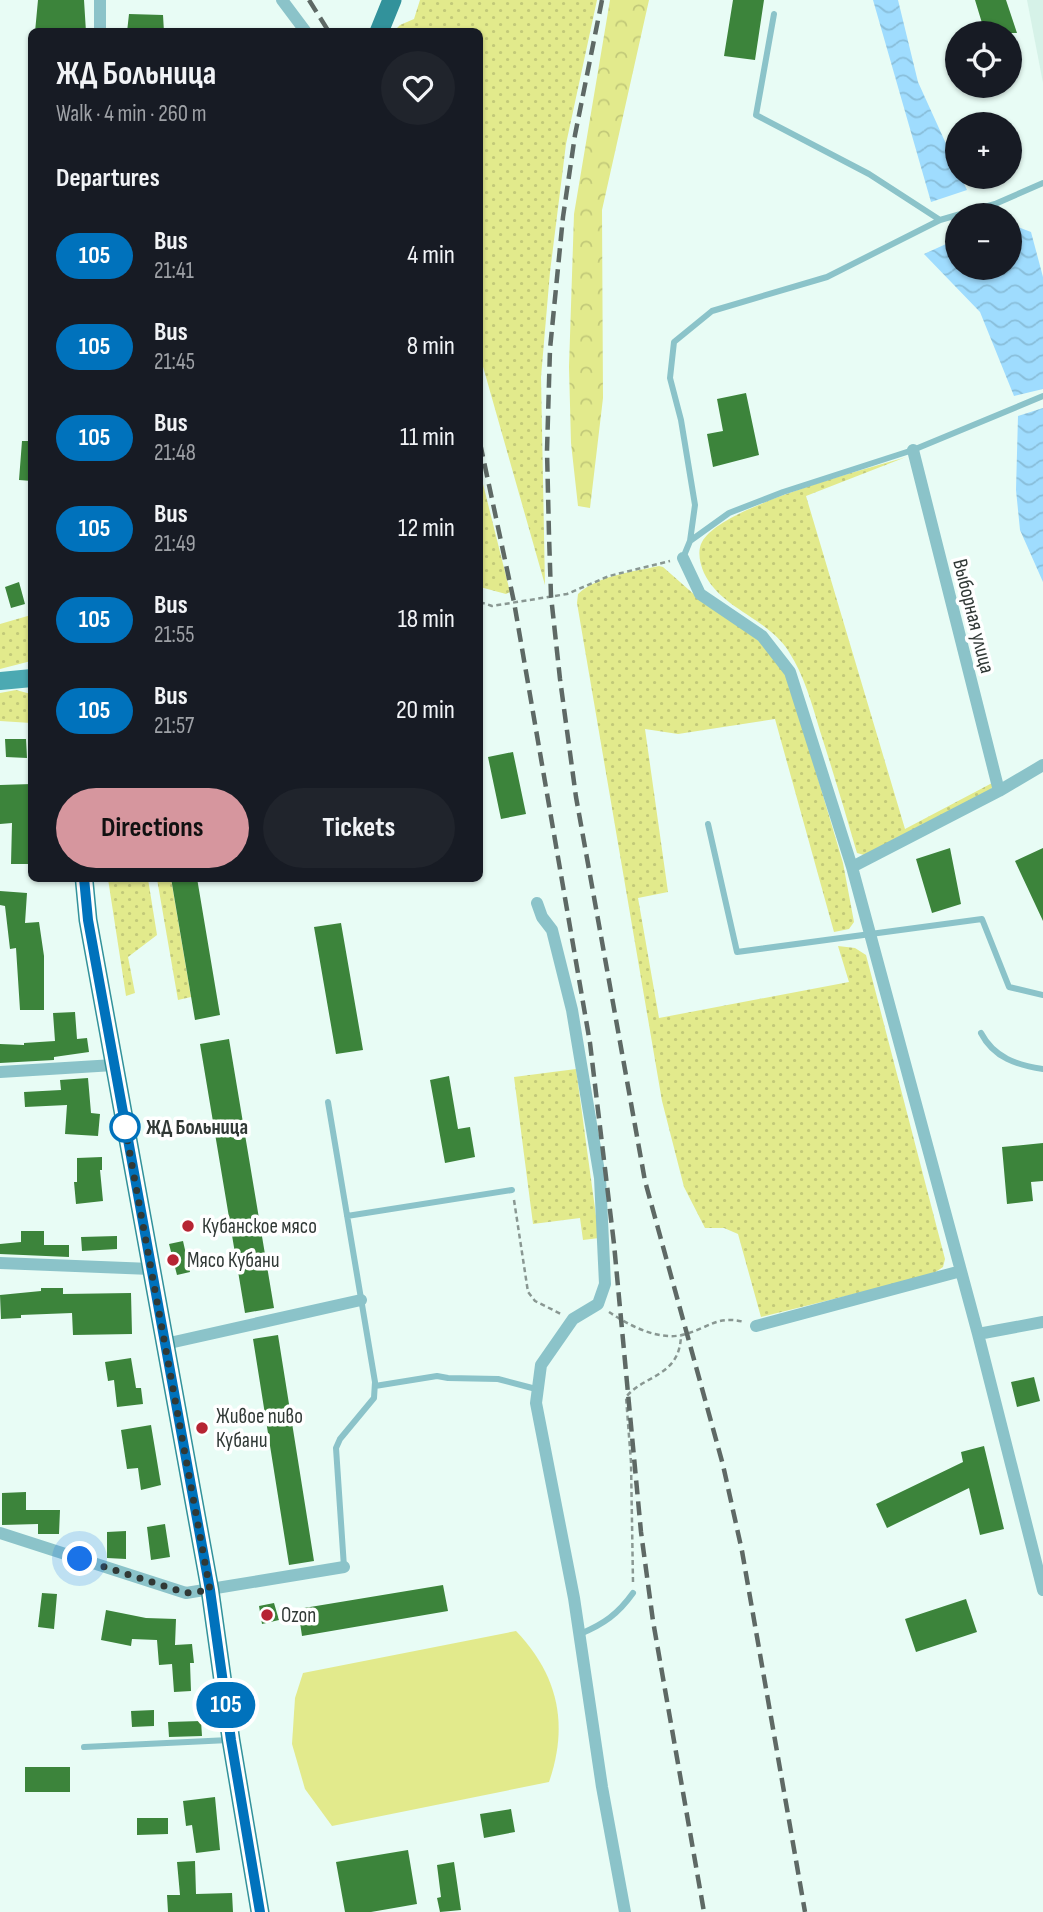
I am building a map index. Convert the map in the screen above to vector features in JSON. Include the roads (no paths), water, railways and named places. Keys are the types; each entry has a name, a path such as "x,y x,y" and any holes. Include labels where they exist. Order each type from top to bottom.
{"main road":[{"path":"381,28 392,0"},
{"path":"0,681 28,678"},
{"path":"84,882 88,920 210,1590 231,1740 260,1912"}],"street":[{"path":"100,0 100,28"},
{"path":"282,0 303,28"},
{"name":"Выборная улица","path":"913,450 999,791"},
{"path":"683,558 700,594 762,636 790,672 852,867 978,1334 1040,1569 1043,1590"},
{"path":"852,867 999,791 1043,765"},
{"path":"537,903 552,930 572,1010 600,1178 605,1284 598,1304 573,1319 541,1366 536,1403 580,1634 602,1787 625,1912"},
{"path":"0,1072 114,1065"},
{"path":"0,1263 151,1269"},
{"path":"756,1326 961,1271"},
{"path":"165,1344 361,1300"},
{"path":"978,1334 1043,1322"},
{"path":"0,1533 186,1593 344,1567"}],"lane":[{"path":"774,14 756,115 869,174 940,220"},
{"path":"683,558 690,541 695,505 681,420 670,378 674,342 712,311 827,277 940,220 995,204 1043,183"},
{"path":"690,541 729,513 783,492 913,450 1043,396"},
{"path":"708,824 737,951 871,936 982,919 1009,987 1043,995"},
{"path":"981,1033 996,1054 1025,1066 1043,1069"},
{"path":"328,1102 375,1387 374,1398 340,1439 336,1448 344,1567"},
{"path":"347,1216 512,1190"},
{"path":"375,1387 438,1376 498,1379 536,1389"},
{"path":"580,1634 608,1621 634,1593"},
{"path":"84,1747 231,1740"}],"water":[{"path":"873,0 898,0 918,82 945,142 945,189 967,190 931,202"},
{"path":"1022,229 1031,232 1043,277 1043,389 1014,396 980,312 949,280 1022,280"},
{"path":"945,244 945,276 924,254"},
{"path":"1043,408 1043,582 1020,530 1016,490 1018,416"}],"railway":[{"path":"309,0 326,28"},
{"path":"602,0 575,135 563,217 550,349 547,451 551,596 576,797 645,1181 723,1465 742,1551 805,1912"},
{"path":"483,457 514,602 590,1043 614,1244 641,1532 653,1621 704,1912"}],"place":[{"name":"ЖД Больница","path":"125,1127"},
{"name":"Кубанское мясо","path":"188,1226"},
{"name":"Мясо Кубани","path":"173,1260"},
{"name":"Живое пиво Кубани","path":"202,1428"},
{"name":"Ozon","path":"267,1615"}]}
